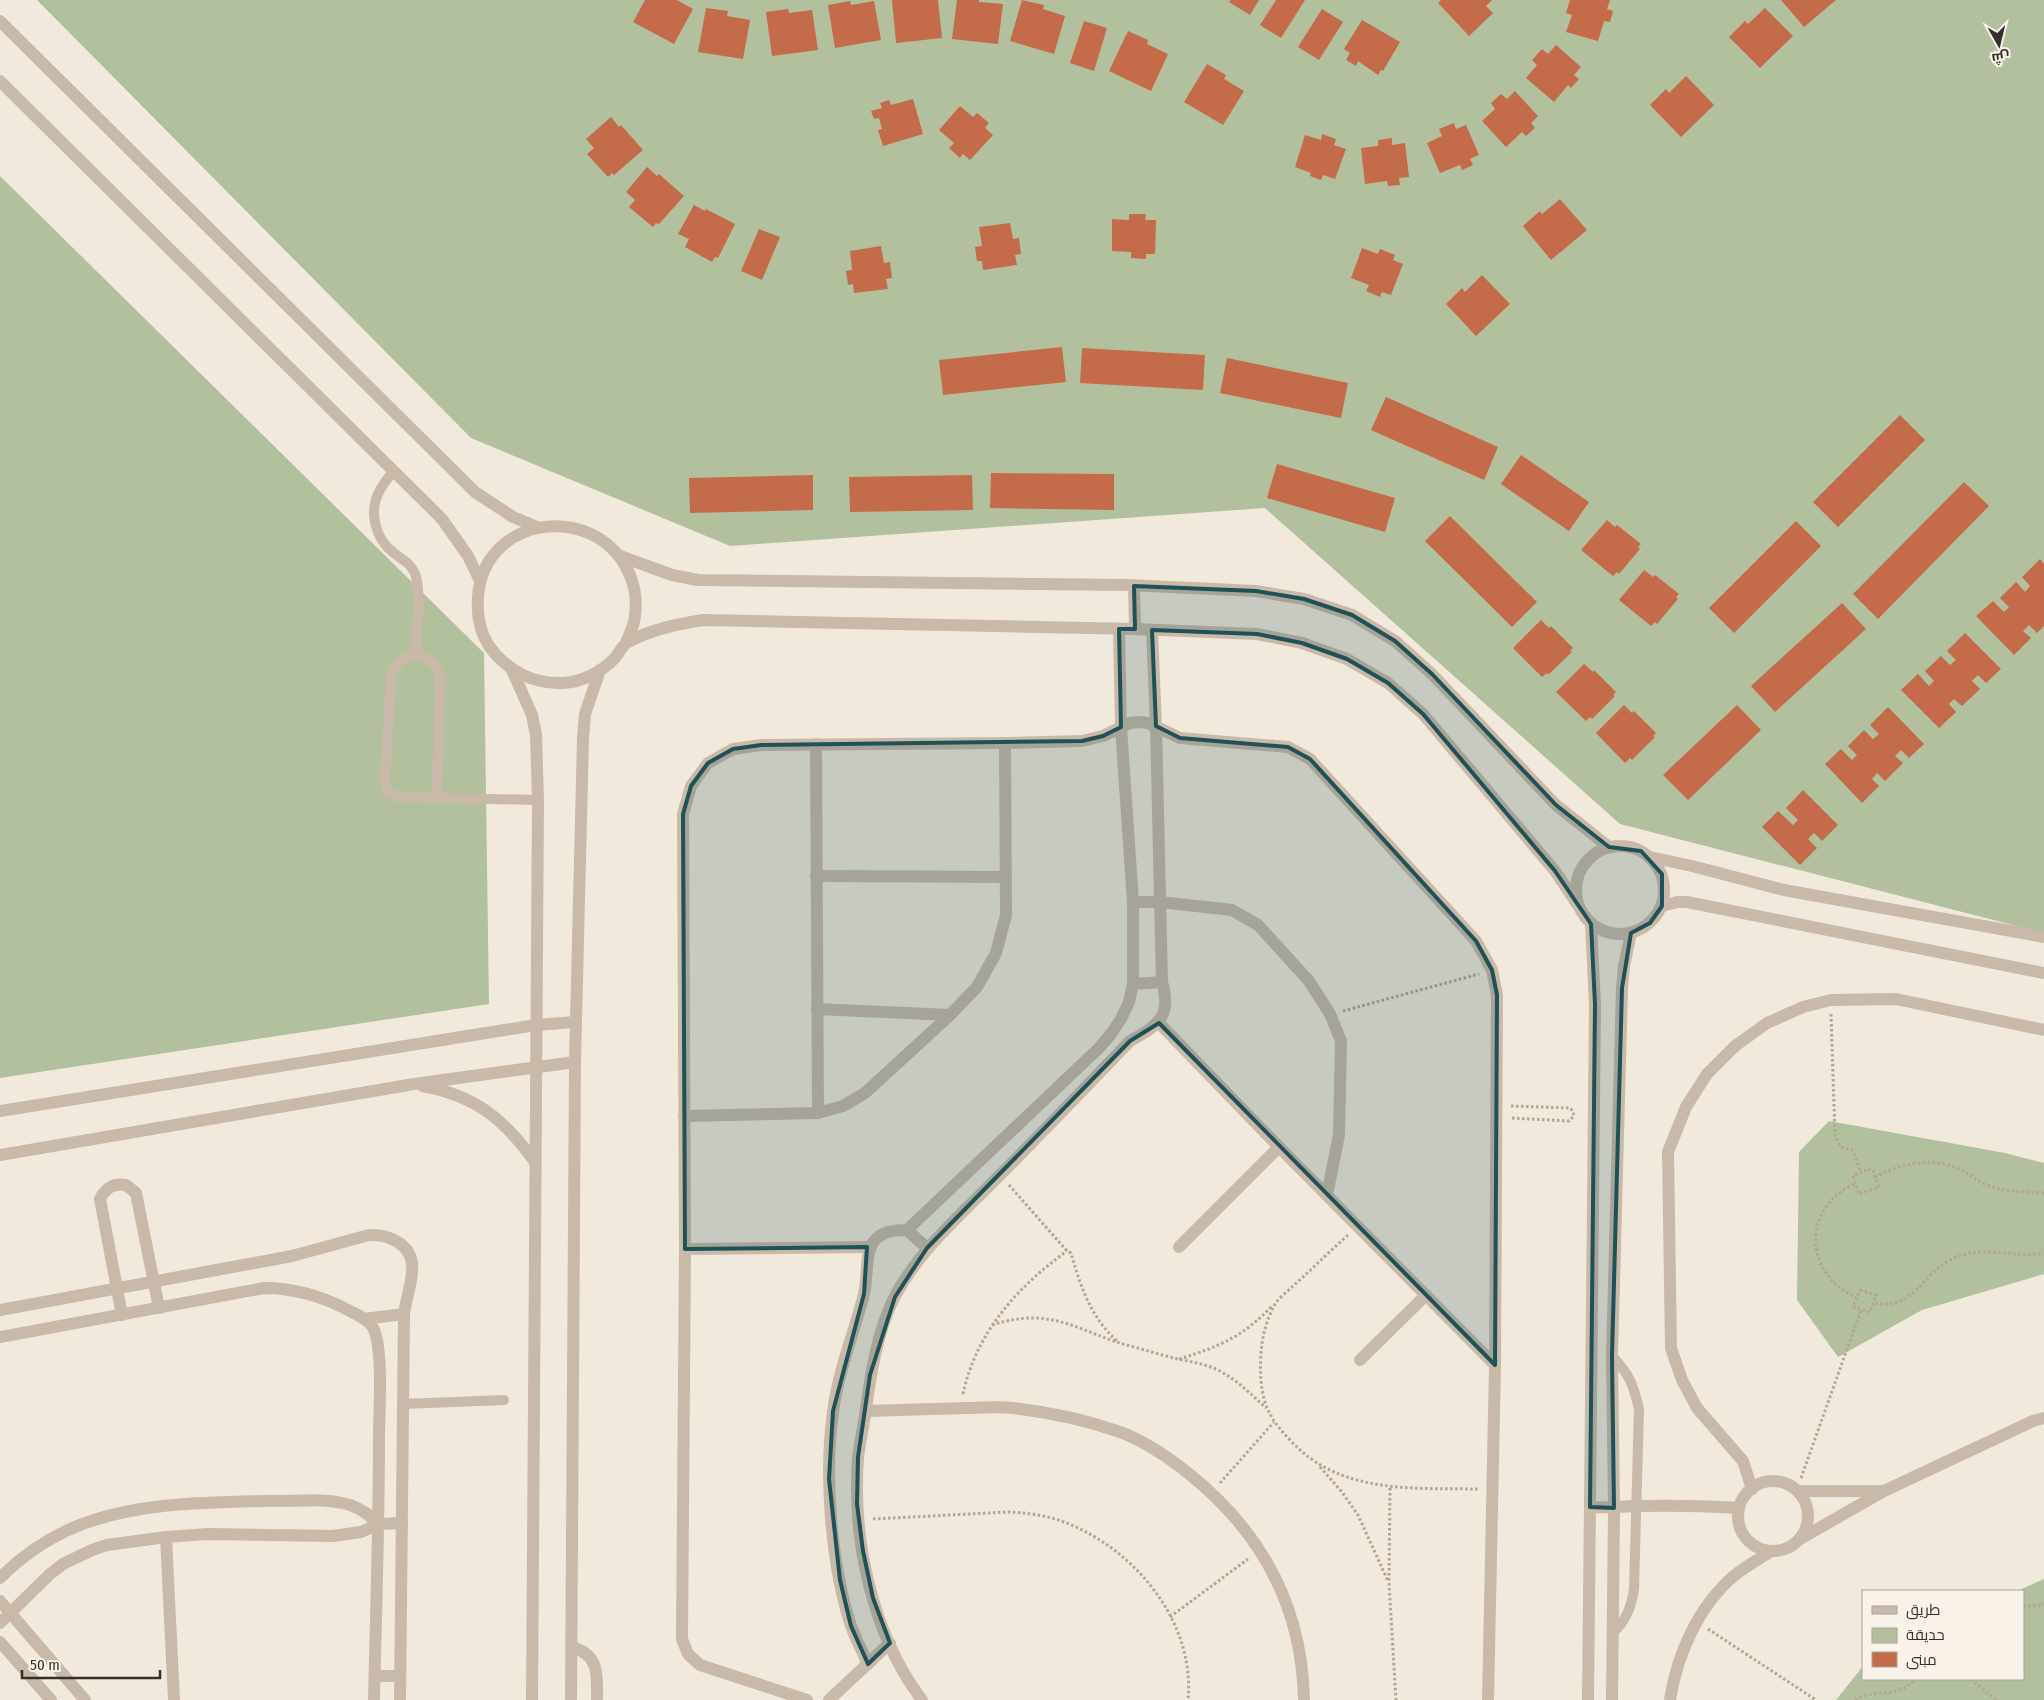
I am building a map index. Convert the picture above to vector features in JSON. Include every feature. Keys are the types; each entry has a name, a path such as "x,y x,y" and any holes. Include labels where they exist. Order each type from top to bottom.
{"street":[{"path":"0,21 475,492 512,518 537,527"},
{"path":"0,81 442,519 468,556 480,581"},
{"path":"560,525 582,529 603,540 620,556 631,576 636,598 634,622 626,643 614,658 600,670 583,679 565,683 546,682 528,678 512,670 497,656 483,634 479,621 477,601 480,581 488,563 501,547 518,535 537,527 560,525"},
{"path":"620,556 672,575 698,580 1134,586 1256,591 1304,599 1352,615 1396,641 1432,674 1556,806 1609,847"},
{"path":"1134,586 1136,629"},
{"path":"626,643 671,626 704,620 1136,629 1257,634 1302,643 1347,659 1388,683 1423,714 1555,871 1591,924 1595,1004 1588,1700"},
{"path":"907,1230 1099,1048 1121,1019 1133,984 1133,902 1122,727 1119,629"},
{"path":"922,1700 890,1644 873,1598 863,1551 858,1504 858,1457 875,1357 895,1297 927,1248 1130,1041 1159,1022 1165,1013 1165,993 1162,982 1152,630"},
{"path":"512,670 532,715 536,735 538,800 532,1700"},
{"path":"571,1700 575,1022 583,738 585,714 600,670"},
{"path":"806,1700 700,1664 688,1654 682,1640 685,1249 683,814 691,786 708,763 733,749 761,745 1082,741 1103,736 1122,727 1139,722 1156,726 1180,738 1288,747 1310,758 1476,941 1492,970 1497,995 1495,1365 1488,1700"},
{"path":"684,1116 818,1113 842,1106 865,1093 950,1015 977,987 996,953 1006,915 1005,743"},
{"path":"816,744 818,1113"},
{"path":"1579,906 1576,886 1583,865 1600,851 1609,847 1631,847 1650,857 1784,890 2044,938"},
{"path":"1591,924 1610,933 1631,933 1650,923 1662,906 1665,895 1662,874 1650,857"},
{"path":"816,876 1006,877"},
{"path":"1133,902 1160,902 1232,910 1258,925 1309,981 1330,1014 1341,1041 1339,1135 1327,1195"},
{"path":"1662,906 1677,902 1687,902 2044,973"},
{"path":"1612,1700 1614,1508 1612,1356 1622,988 1624,966 1631,933"},
{"path":"1133,984 1162,982"},
{"path":"1752,1489 1743,1461 1697,1408 1682,1380 1671,1348 1668,1152 1686,1107 1707,1074 1735,1046 1767,1023 1803,1007 1831,1000 1896,999 2044,1030"},
{"path":"817,1009 950,1015"},
{"path":"0,1111 536,1025 575,1022"},
{"path":"1159,1022 1279,1147 1495,1365"},
{"path":"0,1155 414,1084 575,1062"},
{"path":"414,1084 443,1090 477,1105 496,1117 518,1138 535,1162"},
{"path":"1179,1246 1279,1147"},
{"path":"122,1315 100,1199 108,1188 120,1184 126,1185 136,1193 159,1308"},
{"path":"868,1664 851,1626 840,1580 835,1546 829,1479 833,1411 864,1294 870,1247 886,1233 896,1230 907,1230 927,1248"},
{"path":"0,1310 292,1256 369,1235 380,1234 400,1242 412,1260 413,1271 404,1314 400,1700"},
{"path":"685,1249 870,1247"},
{"path":"0,1337 264,1288 282,1288 319,1296 364,1319 372,1327 377,1338 379,1368 379,1524 374,1700"},
{"path":"1360,1360 1426,1295"},
{"path":"364,1319 404,1314"},
{"path":"866,1411 1012,1408 1066,1417 1121,1433 1169,1458 1212,1492 1238,1520 1260,1550 1277,1581 1290,1613 1299,1646 1304,1700"},
{"path":"1670,1700 1683,1651 1697,1622 1735,1574 1771,1551 1792,1546 1800,1539 1884,1491 2044,1418"},
{"path":"1771,1551 1763,1550 1748,1541 1740,1526 1739,1508 1746,1494 1760,1484 1771,1481 1781,1482 1794,1488 1884,1491"},
{"path":"1794,1488 1804,1499 1808,1510 1807,1525 1800,1539"},
{"path":"0,1578 31,1550 69,1530 96,1520 178,1505 206,1502 322,1501 350,1505 367,1513 379,1524"},
{"path":"1590,1507 1689,1505 1739,1508"},
{"path":"0,1623 50,1574 77,1556 107,1545 166,1537 208,1534 333,1536 361,1532 379,1524 402,1524"},
{"path":"166,1537 173,1697"},
{"path":"0,1562 14,1564"},
{"path":"0,1601 85,1700"},
{"path":"0,1642 51,1700"},
{"path":"829,1700 890,1644"},
{"path":"572,1647 581,1650 593,1660 597,1673 597,1700"},
{"path":"375,1676 400,1676"}],"lane":[{"path":"394,471 380,490 374,510 375,520 381,539 387,547 408,563 416,577 416,656"},
{"path":"437,798 440,677 434,663 428,658 416,656 401,660 396,664 390,676 385,786 392,795 397,797 437,798 538,800"},
{"path":"1612,1356 1626,1371 1639,1409 1637,1506 1632,1601 1623,1624 1612,1634"},
{"path":"403,1404 504,1400"}],"path":[{"path":"1330,1014 1492,970"},
{"path":"1831,1000 1835,1136 1841,1146 1852,1150 1861,1172"},
{"path":"1570,1108 1574,1116 1569,1121 1496,1112 1570,1108"},
{"path":"1875,1177 1899,1166 1940,1164 1957,1168 1979,1182 1997,1188 2016,1192 2044,1193"},
{"path":"1871,1169 1875,1177 1879,1187 1859,1194 1854,1184 1853,1176 1871,1169"},
{"path":"1000,1175 1067,1251 1071,1252 1077,1274 1089,1303 1105,1328 1122,1344"},
{"path":"1854,1184 1836,1195 1823,1211 1816,1231 1815,1242 1819,1262 1830,1280 1846,1293 1856,1297"},
{"path":"1179,1359 1223,1345 1242,1334 1357,1226"},
{"path":"960,1409 968,1374 992,1325 1018,1292 1033,1277 1067,1251"},
{"path":"1875,1303 1886,1305 1903,1301 1948,1261 1970,1252 2044,1253"},
{"path":"1862,1290 1876,1295 1875,1303 1870,1312 1853,1307 1856,1297 1858,1291 1862,1290"},
{"path":"1266,1409 1261,1374 1262,1345 1274,1304"},
{"path":"1794,1488 1805,1470 1861,1310"},
{"path":"992,1325 1020,1318 1049,1319 1078,1326 1122,1344 1205,1364 1244,1387 1266,1409 1274,1422 1300,1452 1317,1464 1340,1476 1390,1488 1492,1490"},
{"path":"1212,1492 1274,1422"},
{"path":"1317,1464 1342,1492 1358,1515 1389,1583"},
{"path":"1390,1488 1389,1583 1396,1700"},
{"path":"860,1520 1008,1512 1044,1516 1061,1521 1094,1536 1144,1578 1170,1617 1185,1652 1189,1683 1188,1700"},
{"path":"1170,1617 1260,1550"},
{"path":"2024,1606 2044,1605"},
{"path":"1697,1622 1816,1700"},
{"path":"1854,1700 1865,1696 1902,1694 1915,1680"},
{"path":"1972,1680 1996,1700"}],"highlighted area":[{"path":"1134,586 1256,591 1304,599 1352,615 1395,641 1432,674 1556,805 1609,847 1641,851 1662,874 1662,906 1650,923 1631,933 1622,988 1612,1356 1614,1508 1590,1507 1595,1004 1591,924 1555,871 1423,714 1388,683 1347,659 1302,643 1257,634 1152,630 1156,726 1180,738 1288,747 1310,759 1476,941 1492,970 1497,995 1495,1365 1159,1023 1130,1041 927,1248 895,1297 870,1375 858,1457 857,1504 863,1551 873,1598 890,1643 868,1664 851,1626 840,1580 829,1479 833,1411 864,1294 867,1247 685,1249 683,814 691,786 708,763 733,749 761,745 1082,741 1103,736 1121,727 1119,629 1135,629"}],"green space":[{"path":"37,0 2044,0 2044,933 1620,824 1265,508 730,546 471,438"},
{"path":"0,176 484,653 489,1004 0,1078"},
{"path":"1829,1121 2005,1153 2044,1163 2044,1274 1922,1310 1838,1357 1797,1300 1799,1152"},
{"path":"2044,1579 2044,1700 1836,1700 1862,1667 1862,1680 2024,1680 2024,1590 2019,1590"}],"building":[{"path":"645,0 677,0 693,9 674,44 633,22"},
{"path":"892,0 938,0 942,38 896,43"},
{"path":"957,0 979,0 979,2 1003,4 998,44 952,39"},
{"path":"1022,0 1044,5 1043,9 1065,16 1054,54 1010,41"},
{"path":"1231,0 1259,0 1250,15 1229,2"},
{"path":"1276,0 1305,0 1281,38 1260,25"},
{"path":"1441,0 1492,0 1486,6 1493,13 1469,36 1438,3"},
{"path":"1570,0 1610,0 1607,9 1613,11 1610,22 1604,21 1598,41 1566,32 1572,15 1566,13"},
{"path":"1781,0 1836,0 1804,27"},
{"path":"850,1 851,5 874,1 881,40 835,48 828,5"},
{"path":"706,8 728,11 727,16 750,20 743,59 698,52"},
{"path":"1765,8 1793,36 1760,68 1729,37 1745,21 1748,24"},
{"path":"788,9 789,13 812,10 818,50 772,56 766,12"},
{"path":"1322,9 1343,22 1319,60 1298,47"},
{"path":"1362,20 1400,42 1383,71 1381,70 1378,75 1358,61 1356,66 1346,60 1350,53 1344,49"},
{"path":"1084,21 1107,28 1094,71 1070,63"},
{"path":"1128,31 1148,40 1147,44 1168,54 1151,91 1109,71"},
{"path":"1556,45 1581,67 1574,75 1579,79 1571,88 1568,85 1554,102 1526,78 1537,65 1532,60 1542,49 1548,54"},
{"path":"1207,64 1226,75 1224,79 1244,91 1223,125 1184,102"},
{"path":"1686,76 1714,105 1681,137 1650,105 1666,89 1669,93"},
{"path":"1515,91 1538,116 1531,123 1535,128 1526,136 1522,132 1506,147 1482,121 1495,109 1491,103 1501,94 1507,99"},
{"path":"913,99 923,134 883,146 878,130 882,129 879,118 874,119 871,111 882,108 880,103 889,100 891,105"},
{"path":"960,106 973,117 977,113 989,123 985,128 993,135 970,160 963,154 960,158 949,148 954,143 939,130"},
{"path":"611,117 619,127 621,125 643,150 614,175 612,173 608,177 587,154 594,148 586,139"},
{"path":"1454,123 1456,129 1466,125 1479,155 1470,159 1473,165 1462,170 1460,165 1440,173 1427,143 1442,136 1439,129"},
{"path":"1322,134 1336,139 1334,145 1346,149 1335,179 1323,175 1321,180 1310,176 1311,173 1295,167 1305,135 1321,140"},
{"path":"1392,138 1392,145 1405,143 1409,177 1399,178 1400,185 1388,186 1387,181 1365,184 1361,148 1378,146 1378,140"},
{"path":"647,167 657,176 659,174 684,196 659,224 656,223 653,227 629,207 635,200 626,192"},
{"path":"1560,199 1587,230 1551,260 1523,226 1540,211 1542,214"},
{"path":"694,205 735,224 718,258 715,257 712,262 685,247 689,239 678,234"},
{"path":"1129,214 1146,214 1145,220 1156,220 1155,254 1146,254 1146,259 1131,258 1131,252 1112,251 1112,219 1129,220"},
{"path":"1010,223 1013,239 1019,238 1021,254 1015,255 1017,265 983,270 982,261 977,261 975,247 982,246 979,227"},
{"path":"759,229 780,237 762,280 741,271"},
{"path":"881,246 884,263 890,262 892,278 886,279 888,289 854,293 853,284 848,285 846,271 852,270 850,251"},
{"path":"1362,248 1378,254 1380,249 1395,255 1393,260 1403,264 1391,295 1382,292 1380,297 1366,291 1369,285 1351,278"},
{"path":"1482,275 1510,304 1476,336 1446,304 1462,288 1465,292"},
{"path":"1062,347 1066,382 943,395 939,360"},
{"path":"1082,348 1205,355 1203,390 1080,383"},
{"path":"1227,358 1348,383 1341,418 1220,393"},
{"path":"1386,397 1498,447 1484,480 1371,430"},
{"path":"1900,415 1925,440 1838,527 1813,502"},
{"path":"1521,455 1589,502 1569,531 1501,484"},
{"path":"1277,464 1395,498 1385,532 1267,498"},
{"path":"991,473 1114,474 1114,510 990,508"},
{"path":"813,475 813,510 690,513 689,478"},
{"path":"972,475 973,510 850,512 849,477"},
{"path":"1964,482 1989,506 1878,619 1853,594"},
{"path":"1450,516 1537,602 1512,627 1425,541"},
{"path":"1607,520 1615,527 1617,525 1641,544 1638,547 1640,549 1619,574 1617,572 1613,576 1581,550"},
{"path":"1796,521 1821,546 1734,633 1709,608"},
{"path":"2040,559 2044,564 2044,626 2037,633 2029,625 2023,631 2031,638 2014,655 1976,616 1993,601 2004,612 2009,607 2000,598 2016,582 2025,592 2030,586 2022,577"},
{"path":"1644,570 1653,577 1655,575 1679,594 1676,597 1678,599 1657,624 1655,622 1651,626 1619,600"},
{"path":"1842,603 1866,629 1775,712 1751,686"},
{"path":"1541,620 1549,628 1551,626 1573,648 1570,651 1572,652 1548,675 1547,673 1542,677 1513,648"},
{"path":"1965,633 2001,669 1986,683 1978,675 1972,681 1980,689 1962,706 1954,699 1949,704 1956,712 1939,728 1901,690 1918,674 1929,686 1934,681 1925,671 1941,656 1950,665 1956,660 1947,651"},
{"path":"1584,664 1593,672 1594,670 1616,692 1613,695 1615,696 1592,719 1590,717 1586,721 1556,692"},
{"path":"1624,705 1632,713 1634,711 1656,733 1653,736 1655,737 1632,760 1630,758 1625,763 1596,733"},
{"path":"1737,705 1761,730 1688,800 1663,775"},
{"path":"1888,707 1924,744 1909,758 1901,750 1895,756 1903,763 1885,781 1877,773 1872,779 1879,786 1862,803 1825,764 1841,749 1852,760 1857,755 1848,746 1864,730 1873,739 1879,734 1870,725"},
{"path":"1803,790 1838,825 1822,841 1814,833 1808,839 1817,848 1800,865 1762,827 1778,811 1793,825 1798,820 1786,808"}]}
